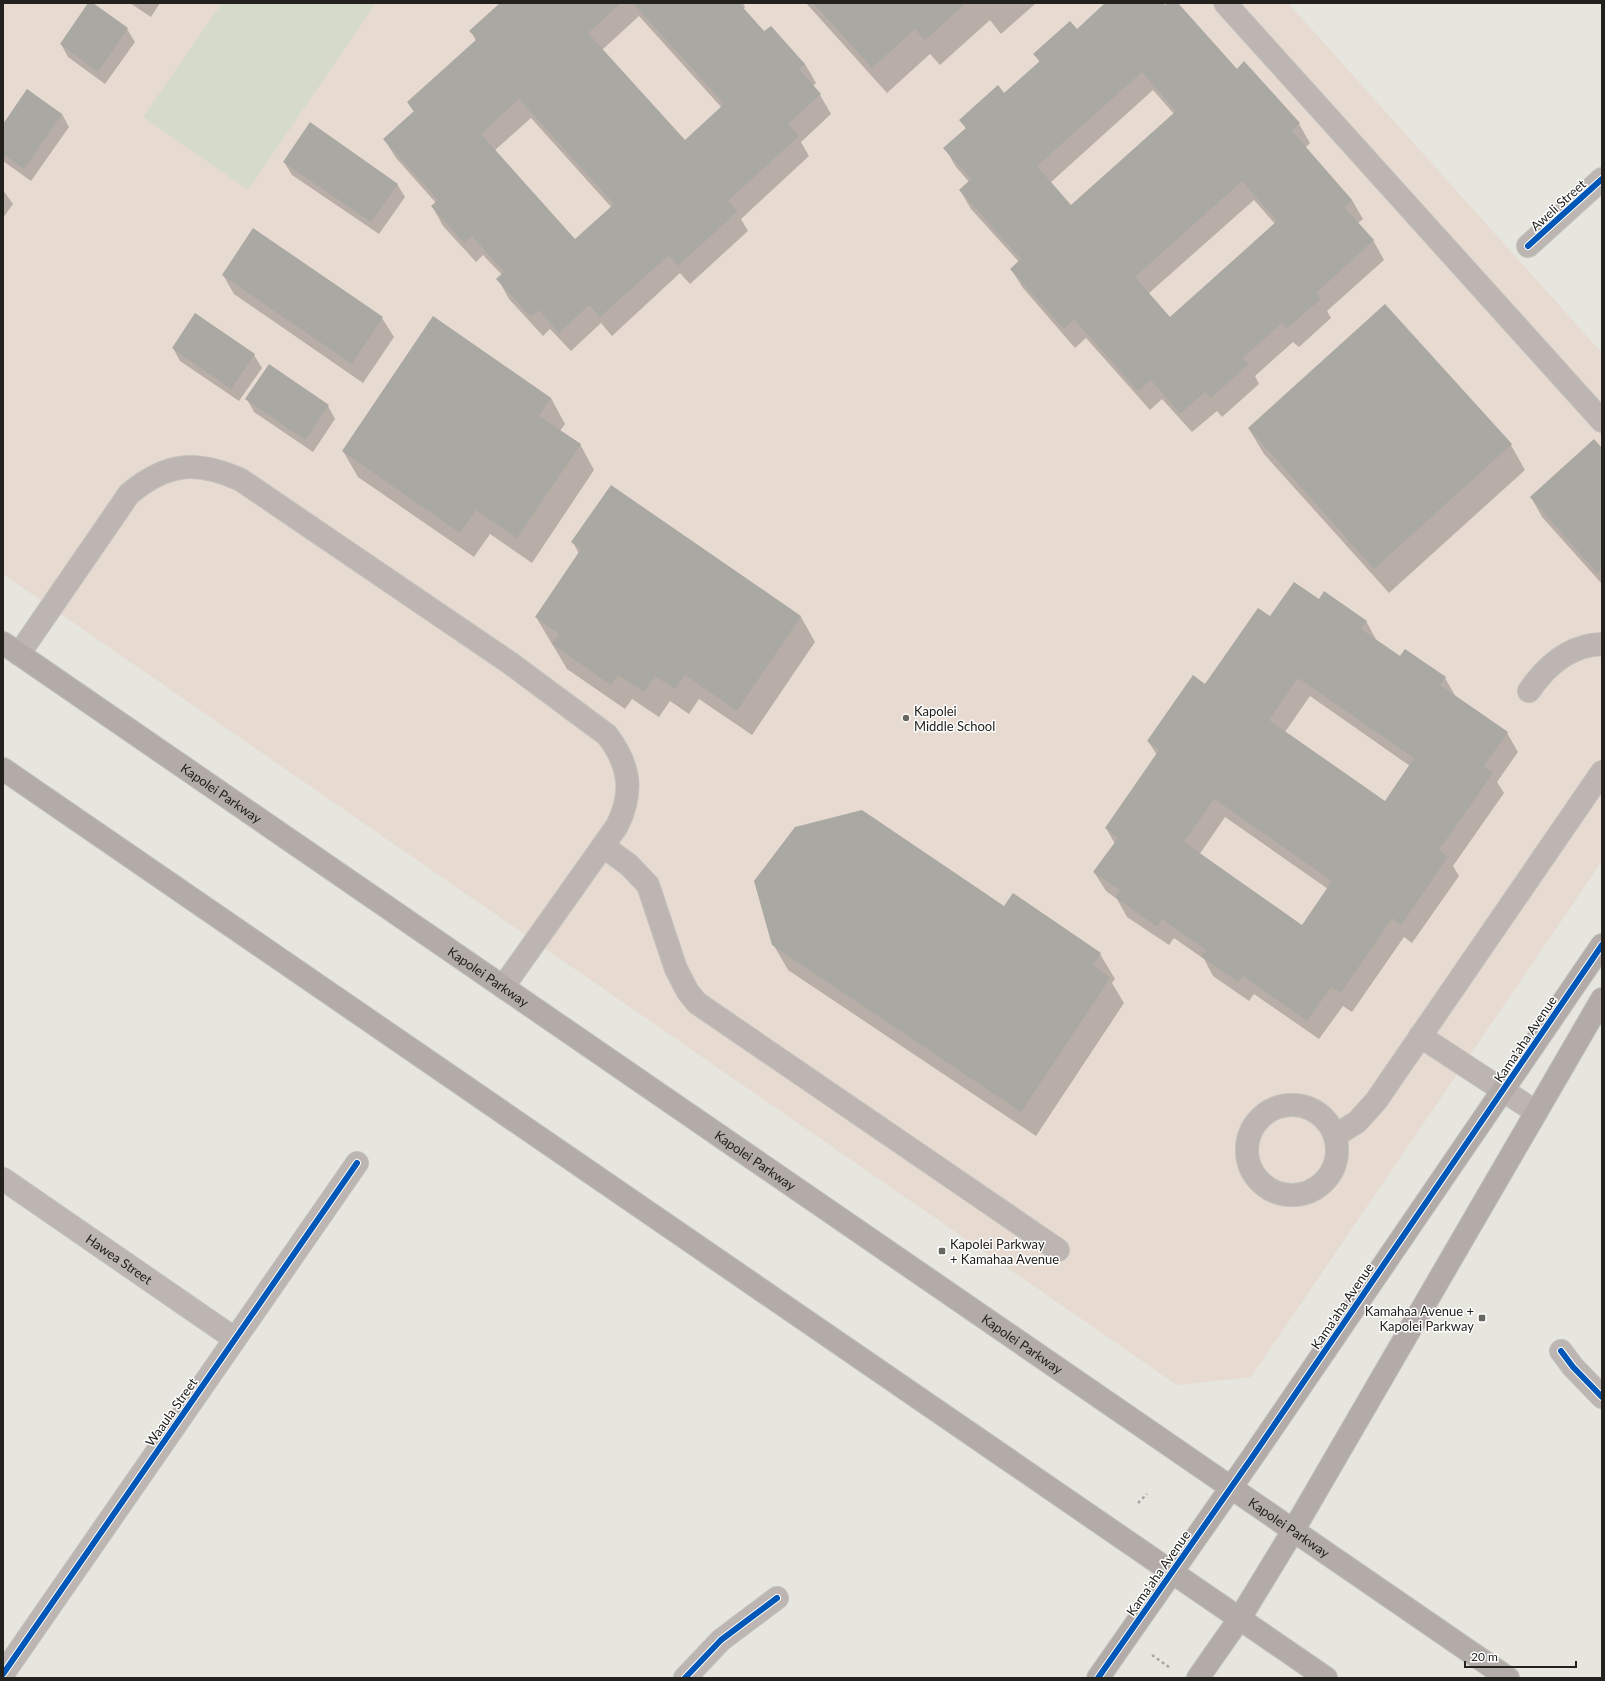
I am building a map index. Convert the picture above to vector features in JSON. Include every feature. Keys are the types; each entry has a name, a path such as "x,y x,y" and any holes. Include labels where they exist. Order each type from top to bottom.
{"main road":[{"name":"Kapolei Parkway","path":"11,648 1508,1678"},
{"path":"3,769 1326,1678"},
{"name":"Kama'aha Avenue","path":"1098,1678 1231,1488 1602,945"},
{"path":"1198,1678 1240,1618 1293,1530 1602,999"}],"street":[{"path":"1225,3 1602,421"},
{"name":"Aweli Street","path":"1528,246 1602,179"},
{"path":"11,648 130,494 146,480 165,472 185,467 204,467 223,472 241,480 496,654 607,735 618,749 625,765 627,797 624,812 603,846 503,987"},
{"path":"1529,691 1551,664 1581,648 1602,644"},
{"path":"1336,1135 1357,1122 1367,1112 1602,772"},
{"path":"603,846 629,865 648,885 676,969 688,992 697,1003 1058,1250"},
{"path":"1420,1036 1536,1112"},
{"path":"1285,1105 1301,1105 1316,1111 1327,1121 1336,1135 1338,1151 1335,1166 1326,1180 1314,1189 1299,1195 1284,1194 1269,1188 1257,1178 1250,1165 1247,1149 1250,1133 1258,1120 1270,1110 1285,1105"},
{"name":"Waaula Street","path":"3,1674 356,1163"},
{"name":"Hawea Street","path":"3,1179 235,1339"},
{"path":"1562,1351 1573,1367 1602,1396"},
{"path":"685,1678 722,1640 777,1598"}],"path":[{"path":"1138,1503 1147,1494"},
{"path":"1150,1654 1175,1670"}],"shaded area":[{"name":"Kapolei Middle School","path":"3,3 1288,3 1602,353 1602,861 1251,1377 1177,1385 3,574"}],"green space":[{"path":"222,3 376,3 248,190 143,117"}],"building":[{"path":"88,3 93,3 128,28 98,72 60,44"},
{"path":"500,3 621,3 588,33 685,140 724,104 633,3 739,3 764,31 771,26 805,64 799,69 821,94 788,124 799,136 728,201 738,211 678,266 669,255 600,317 589,305 559,333 539,310 531,317 496,279 504,272 472,236 464,243 431,206 438,200 383,139 414,111 407,102 477,39 469,31","holes":["519,99 614,204 575,239 481,134"]},
{"path":"813,3 966,3 925,40 915,29 872,68"},
{"path":"1105,3 1163,3 1165,5 1168,3 1178,3 1237,69 1244,61 1300,123 1292,131 1352,200 1344,207 1374,240 1316,293 1321,299 1287,328 1282,323 1243,358 1249,364 1211,398 1205,392 1180,414 1151,380 1138,391 1074,319 1064,329 1010,269 1021,259 959,190 971,179 943,148 966,128 959,120 998,85 1004,93 1040,61 1033,54 1070,21 1077,29","holes":["1142,72 1176,111 1071,205 1037,166","1242,181 1277,221 1170,317 1135,277"]},
{"path":"27,89 62,114 24,169 3,154 3,124"},
{"path":"310,122 398,184 371,222 283,162"},
{"path":"253,228 383,317 352,364 222,275"},
{"path":"1385,304 1512,444 1374,569 1248,428"},
{"path":"195,313 255,354 231,389 172,348"},
{"path":"433,316 551,398 539,416 581,444 517,538 476,510 460,533 342,451"},
{"path":"269,364 329,405 305,440 245,399"},
{"path":"1594,439 1602,448 1602,568 1597,573 1530,497"},
{"path":"611,485 801,616 737,711 685,675 675,689 655,676 644,692 618,675 611,685 552,644 559,634 535,617 581,549 571,542"},
{"path":"1294,582 1319,599 1324,591 1367,621 1361,629 1400,656 1405,649 1446,677 1440,685 1508,732 1484,766 1493,773 1439,850 1448,857 1401,925 1392,918 1341,993 1331,987 1307,1021 1243,976 1238,982 1201,956 1206,950 1162,919 1157,927 1115,897 1120,890 1093,872 1118,838 1105,828 1159,750 1147,741 1193,675 1205,684 1258,608 1270,616","holes":["1298,678 1414,758 1385,801 1269,720","1214,799 1332,881 1302,925 1184,842"]},
{"path":"862,810 1004,906 1013,893 1101,953 1093,965 1110,978 1021,1112 772,945 754,881 795,827"}],"cycle path":[{"path":"1528,246 1602,179"},
{"path":"1098,1678 1251,1459 1602,945"},
{"path":"3,1674 357,1163"},
{"path":"1561,1351 1573,1367 1602,1397"},
{"path":"685,1678 721,1640 777,1598"}],"place":[{"name":"Kapolei Middle School","path":"906,718"},
{"name":"Kapolei Parkway + Kamahaa Avenue","path":"942,1251"},
{"name":"Kamahaa Avenue + Kapolei Parkway","path":"1482,1318"}]}
